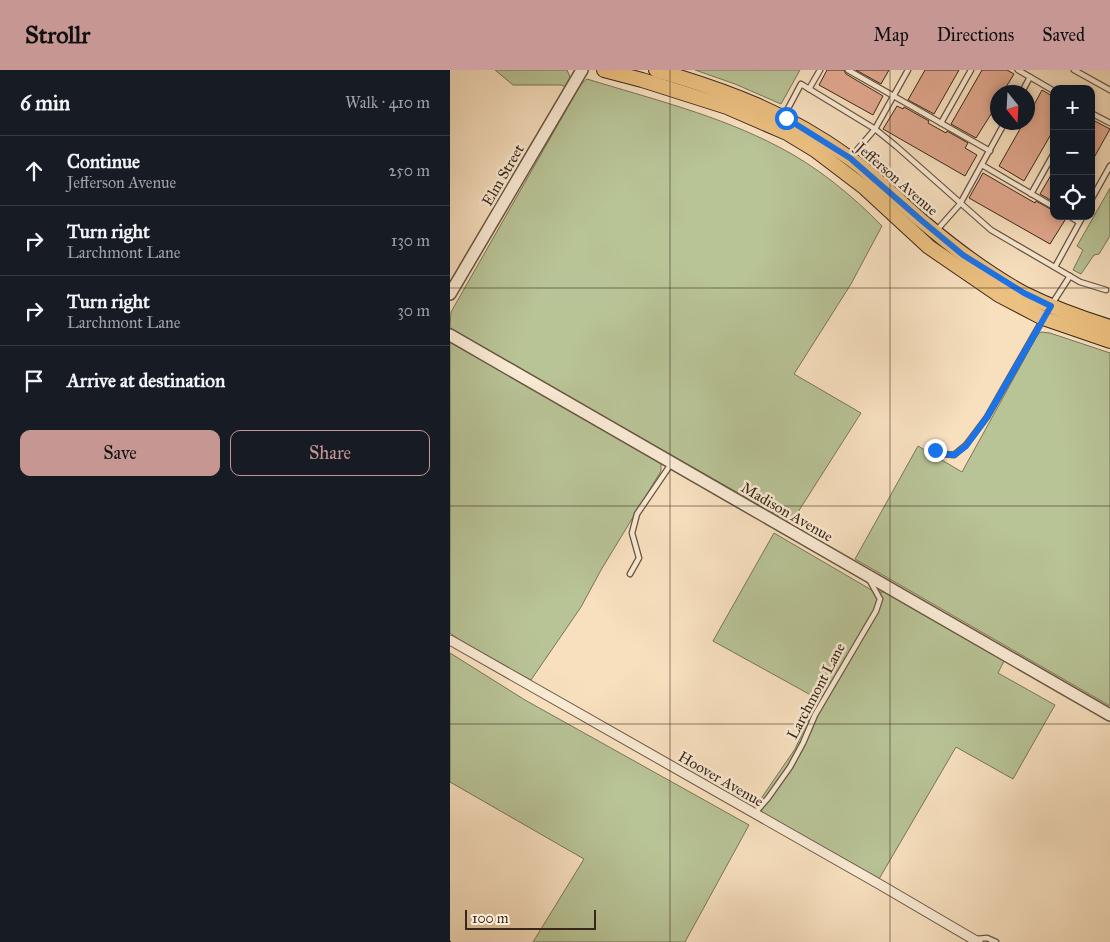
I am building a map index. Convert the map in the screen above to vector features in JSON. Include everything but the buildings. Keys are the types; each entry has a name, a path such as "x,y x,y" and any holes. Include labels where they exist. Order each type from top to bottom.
{"main road":[{"name":"Jefferson Avenue","path":"604,70 727,107 787,134 815,150 865,188 929,247 999,295 1043,318 1110,341"},
{"name":"Jefferson Avenue","path":"656,70 746,100 783,117 850,158 963,255 1024,293 1072,315 1110,327"},
{"path":"787,134 809,140 845,161 850,158"}],"street":[{"name":"Elm Street","path":"450,294 582,70"},
{"name":"Madison Avenue","path":"450,335 1110,714"},
{"name":"Hoover Avenue","path":"450,640 880,884 975,941"}],"lane":[{"path":"809,89 820,70"},
{"path":"848,70 990,151"},
{"path":"850,158 875,129 908,70"},
{"path":"941,123 971,70"},
{"path":"1018,70 1050,89"},
{"path":"1074,70 1110,90"},
{"path":"1026,85 1030,77"},
{"path":"783,117 801,84 875,129 991,230 1080,282 1106,290"},
{"path":"1095,115 1110,123"},
{"path":"935,232 960,204 1002,130"},
{"path":"1031,194 1050,160"},
{"path":"982,165 1050,206"},
{"path":"1095,193 1110,166"},
{"path":"1055,267 1079,222 1076,220"},
{"path":"935,450 944,454 954,455 966,446 987,417 1043,318 1070,276"},
{"path":"630,574 639,558 632,534 637,514 672,463"},
{"name":"Larchmont Lane","path":"754,814 790,767 815,716 876,611 880,599 867,575"},
{"path":"975,941 987,938 996,942"}],"green space":[{"path":"495,70 567,70 570,77 566,87 561,85 513,85"},
{"path":"695,70 800,70 781,104 735,84"},
{"path":"587,79 709,117 779,147 833,182 882,226 851,284 794,374 861,413 791,523 453,331 450,326 451,312 581,84"},
{"path":"1110,188 1110,236 1099,254 1094,255 1081,274 1073,270 1083,250 1077,246 1092,220 1095,220 1095,214"},
{"path":"1041,332 1050,333 1110,353 1110,706 855,559 918,446 962,472 1038,334"},
{"path":"450,341 661,462 661,471 601,570 581,607 531,680 466,645 450,633"},
{"path":"774,533 875,592 887,592 1005,659 998,673 1055,705 1013,779 956,747 879,879 761,811 760,800 795,749 818,699 713,641"},
{"path":"450,653 525,700 749,825 685,942 533,942 584,859 450,782"}],"route":[{"path":"786,118 850,158 963,255 1024,293 1051,306 987,417 966,446 954,455 944,454 935,450"}]}
